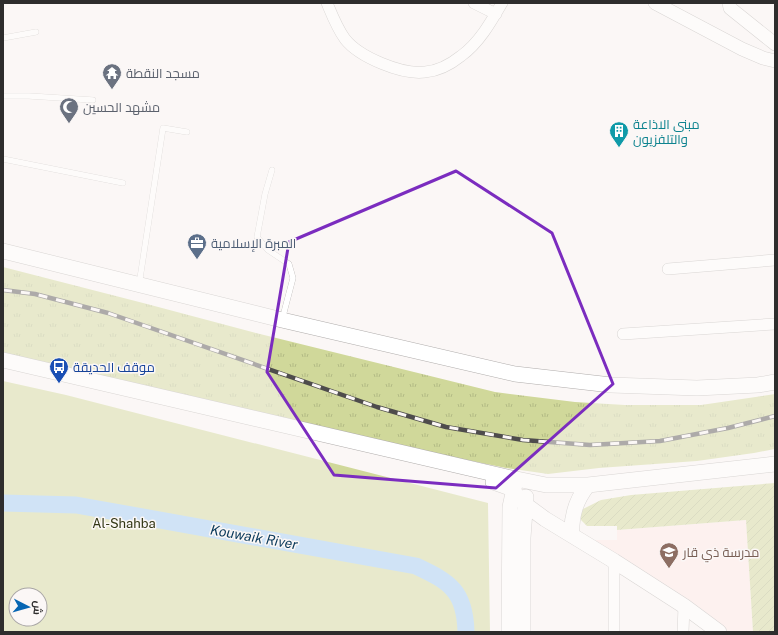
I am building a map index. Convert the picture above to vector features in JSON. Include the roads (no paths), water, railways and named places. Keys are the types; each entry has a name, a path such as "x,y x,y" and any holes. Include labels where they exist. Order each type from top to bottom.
{"main road":[{"path":"3,251 282,320 515,374 611,385 690,388 758,385 775,382"},
{"path":"3,360 518,483"},
{"path":"3,366 501,484 518,483 560,486 588,485 775,464"},
{"path":"518,483 526,505 524,528 523,632"},
{"path":"509,632 510,507 518,483"},
{"path":"572,535 573,514 576,503 588,485"},
{"path":"526,505 545,519 684,606 719,632"},
{"path":"524,528 527,524 535,520 545,519"}],"street":[{"path":"327,3 335,22 345,39 362,54 401,70 424,73 444,67 461,56 478,41 502,3"},
{"path":"474,3 496,14"},
{"path":"655,3 742,49 763,58 775,61"},
{"path":"729,3 730,8 775,44"},
{"path":"668,269 775,260"},
{"path":"622,334 775,324"},
{"path":"614,561 614,632"},
{"path":"683,632 684,606"}],"lane":[{"path":"3,38 36,32"},
{"path":"3,96 93,100"},
{"path":"139,285 163,128 186,132"},
{"path":"3,160 123,184"},
{"path":"272,170 265,194 257,237 268,250 289,264 293,278 282,320"}],"waterway":[{"name":"Kouwaik River","path":"3,503 76,505 416,566 438,577 459,597 463,607 466,632"}],"railway":[{"path":"3,290 35,294 108,313 377,407 446,427 523,440 590,445 660,441 728,428 775,416"}],"place":[{"name":"مسجد النقطة","path":"112,90"},
{"name":"مشهد الحسين","path":"69,124"},
{"name":"مبنى الاذاعة والتلفزيون","path":"619,148"},
{"name":"المبرة الإسلامية","path":"197,260"},
{"name":"موقف الحديقة","path":"59,384"},
{"name":"مدرسة ذي قار","path":"669,569"}],"park label":[{"name":"Al-Shahba","path":"124,523"}]}
